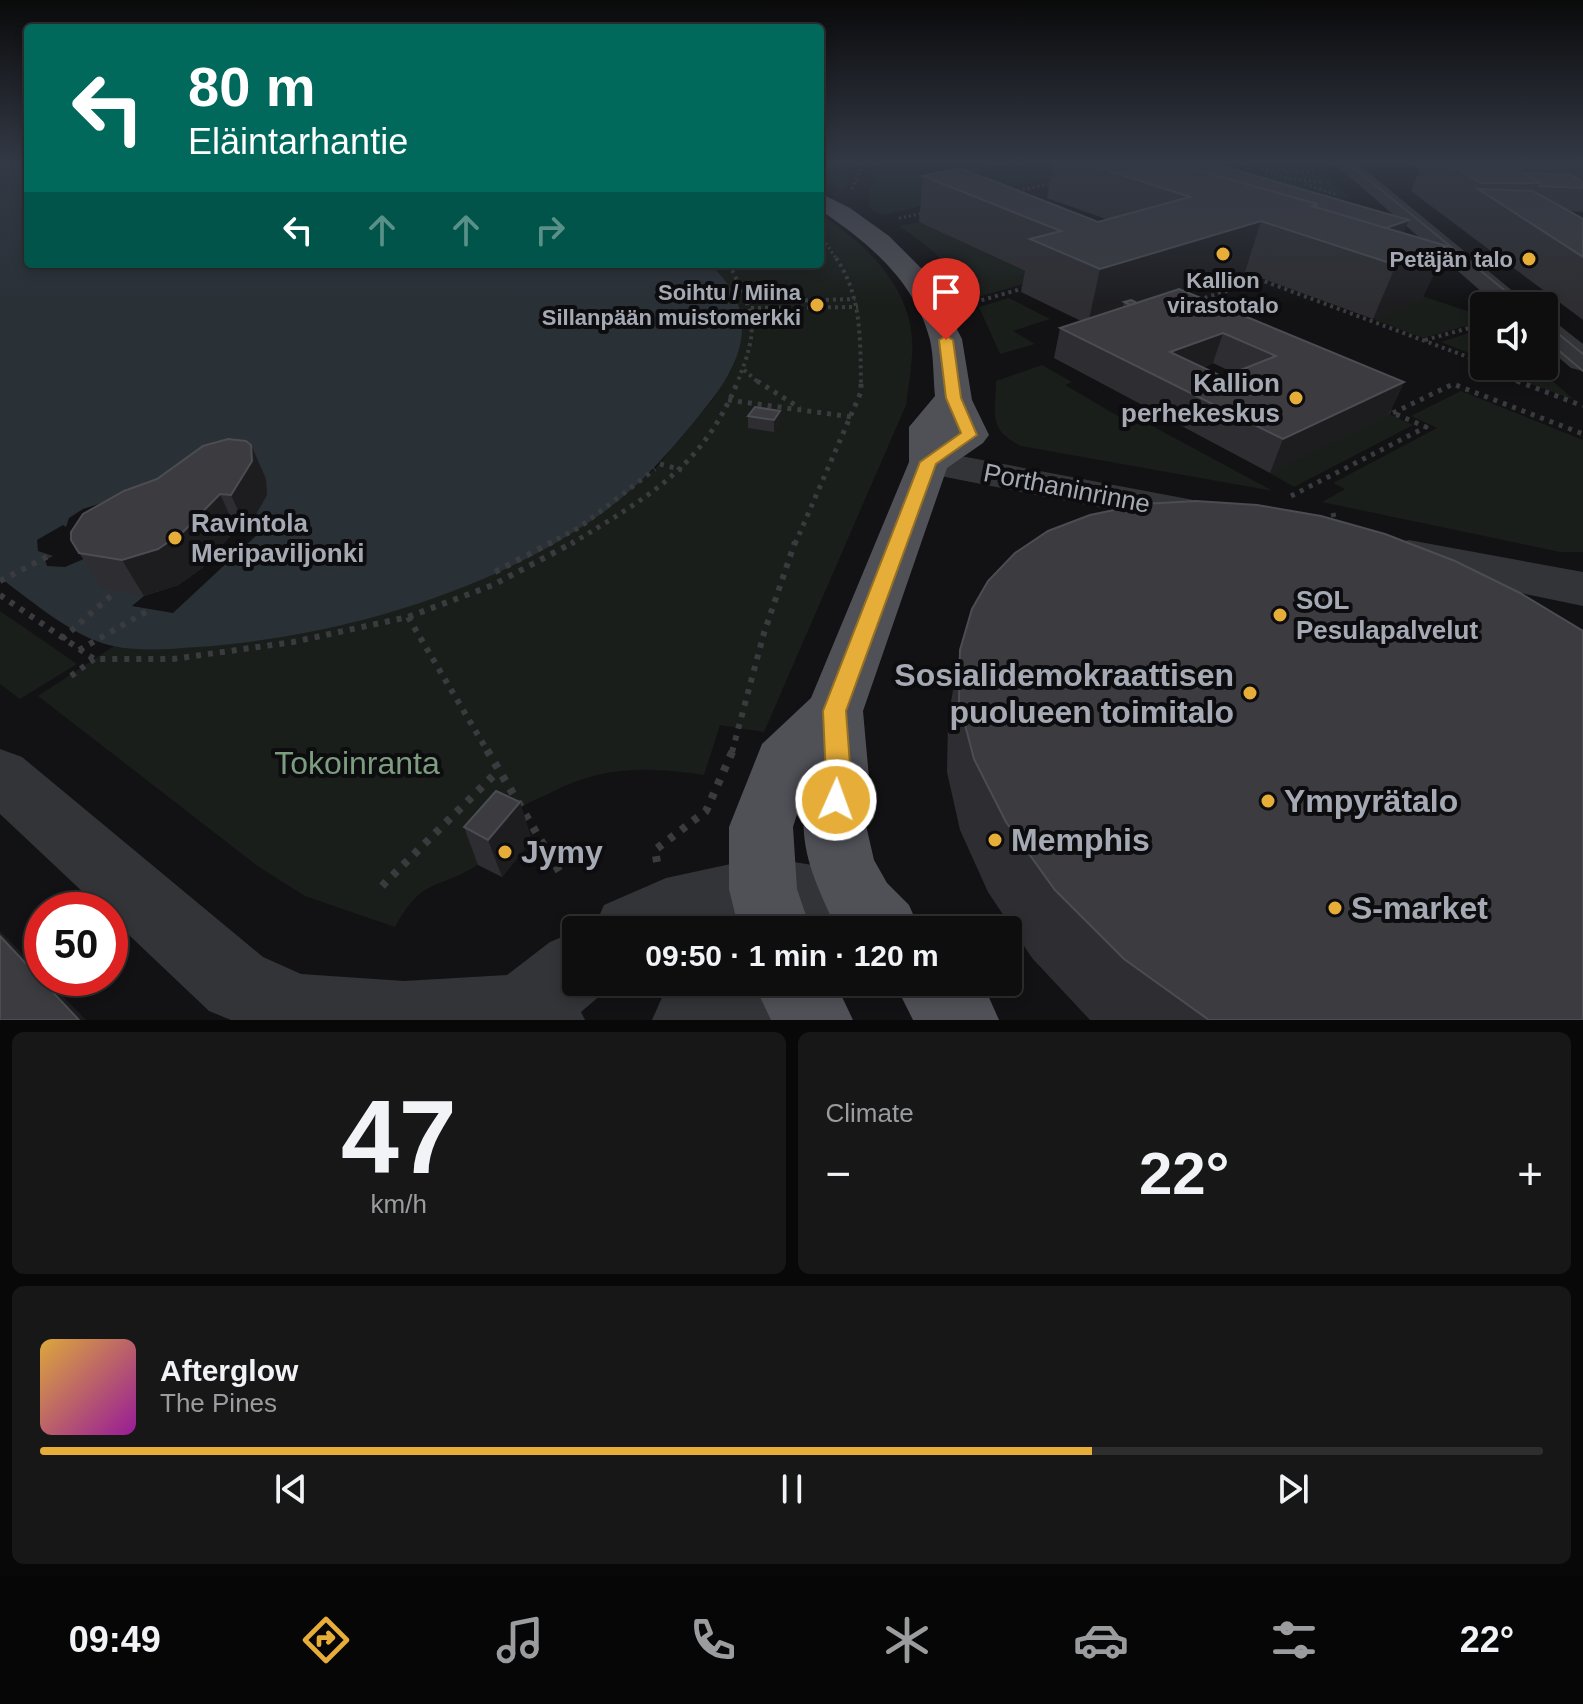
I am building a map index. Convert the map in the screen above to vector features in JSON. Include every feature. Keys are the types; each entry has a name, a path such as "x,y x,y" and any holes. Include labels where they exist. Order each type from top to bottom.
{"main road":[{"path":"769,909 761,827 783,762 834,711 929,462 969,435 953,398 946,340 933,306 916,277 847,211"},
{"path":"834,711 838,778 833,821 842,867 860,916"},
{"path":"798,996 814,1020"},
{"path":"942,996 960,1020"}],"street":[{"path":"1388,211 1497,292"},
{"path":"1558,340 1583,361"},
{"name":"Porthaninrinne","path":"929,462 1250,524"},
{"path":"1336,527 1583,589"},
{"path":"0,775 236,984 301,1012 404,1020 548,1000"},
{"path":"658,916 666,912 769,909 819,916"},
{"path":"691,1020 753,996"}],"path":[{"path":"908,216 932,211"},
{"path":"655,850 706,811 734,747 764,633 799,531 861,392 863,370 858,307 843,268 824,242"},
{"path":"0,595 94,659 173,659 293,642 408,617 493,585 561,550 658,490 682,470 744,370 753,322 750,305 731,268"},
{"path":"1192,302 1261,280 1476,360 1478,367 1583,406"},
{"path":"967,304 1037,287"},
{"path":"750,305 855,299"},
{"path":"750,305 858,307"},
{"path":"1424,340 1470,328"},
{"path":"744,370 768,391 804,410"},
{"path":"1393,413 1453,384 1583,434"},
{"path":"728,400 852,417"},
{"path":"1291,496 1426,427 1379,407"},
{"path":"495,572 580,527 658,467 682,470"},
{"path":"1,581 52,554"},
{"path":"62,639 115,592"},
{"path":"79,650 149,610"},
{"path":"408,617 562,876"},
{"path":"71,676 94,659"},
{"path":"382,886 499,770"}],"green space":[{"path":"875,211 902,211 882,215"},
{"name":"Tokoinranta","path":"824,217 872,256 898,291 907,311 912,362 906,405 764,732 720,725 704,775 643,770 606,773 568,785 531,802 516,814 483,861 422,892 395,927 305,896 259,867 38,696 114,646 137,649 261,640 367,617 495,572 580,527 655,469 713,399 735,362 737,299 713,268 824,268"},
{"path":"919,222 1042,279 974,298 935,253 900,226"},
{"path":"1386,284 1470,312 1470,325 1423,338 1373,319 1421,299"},
{"path":"1009,298 1050,319 1013,331 1035,344 1000,354 979,307"},
{"path":"1470,333 1470,353 1441,342"},
{"path":"1042,365 1072,382 1065,385 1123,419 1141,420 1273,491 1021,446 1010,440 996,420 996,381"},
{"path":"1521,380 1552,380 1574,400"},
{"path":"1461,391 1583,440 1583,552 1560,552 1322,502 1345,489 1333,483 1437,428 1411,416"},
{"path":"1389,414 1413,425 1294,487 1270,473"},
{"path":"0,611 77,664 20,699 0,684"}],"shaded area":[{"path":"0,211 24,211 24,268 714,268 736,299 742,335 731,371 670,451 644,478 601,514 557,542 460,589 356,622 303,633 250,642 145,649 113,646 83,635 0,578"}],"pier":[{"path":"105,502 86,558 65,567 47,566 45,560 53,556 38,551 37,540 63,525 66,527 69,518 83,509"},
{"path":"236,529 258,534 173,613 132,606 144,596 178,585 202,568"}],"building":[{"path":"1010,211 1069,211 1098,222 1140,211 1328,211 1447,246 1396,265 1261,221 1100,269 1030,239 1061,231"},
{"path":"1328,211 1376,211 1409,220 1386,228"},
{"path":"1511,211 1568,211 1583,219 1583,257"},
{"path":"1179,289 1404,382 1283,439 1060,328","holes":["1223,333 1276,356 1223,377 1170,352"]},
{"path":"755,407 780,411 774,420 748,416"},
{"path":"228,439 246,441 251,445 252,461 231,495 220,494 183,532 158,549 122,560 79,553 71,540 71,532 83,514 124,491 157,479 203,446"},
{"name":"Ympyrätalo","path":"1196,501 1257,505 1321,516 1385,534 1455,561 1520,593 1583,631 1583,1020 1209,1020 1124,959 1055,890 1006,822 974,759 959,702 960,650 972,609 988,581 1015,553 1048,531 1090,515 1143,504"},
{"path":"496,791 520,802 488,840 464,827"},
{"path":"0,936 24,962 24,996 56,996 79,1020 0,1020"}],"tram line":[{"path":"1407,211 1507,292"},
{"path":"1558,333 1583,354"},
{"path":"1558,350 1583,371"}],"place":[{"name":"Kallion virastotalo","path":"1223,254"},
{"name":"Petäjän talo","path":"1529,259"},
{"name":"Soihtu / Miina Sillanpään muistomerkki","path":"817,305"},
{"name":"Kallion perhekeskus","path":"1296,398"},
{"name":"Ravintola Meripaviljonki","path":"175,538"},
{"name":"SOL Pesulapalvelut","path":"1280,615"},
{"name":"Sosialidemokraattisen puolueen toimitalo","path":"1250,693"},
{"name":"Ympyrätalo","path":"1268,801"},
{"name":"Memphis","path":"995,840"},
{"name":"Jymy","path":"505,852"},
{"name":"S-market","path":"1335,908"}],"route":[{"path":"836,800 838,778 834,711 929,462 969,435 953,398 946,340"}]}
